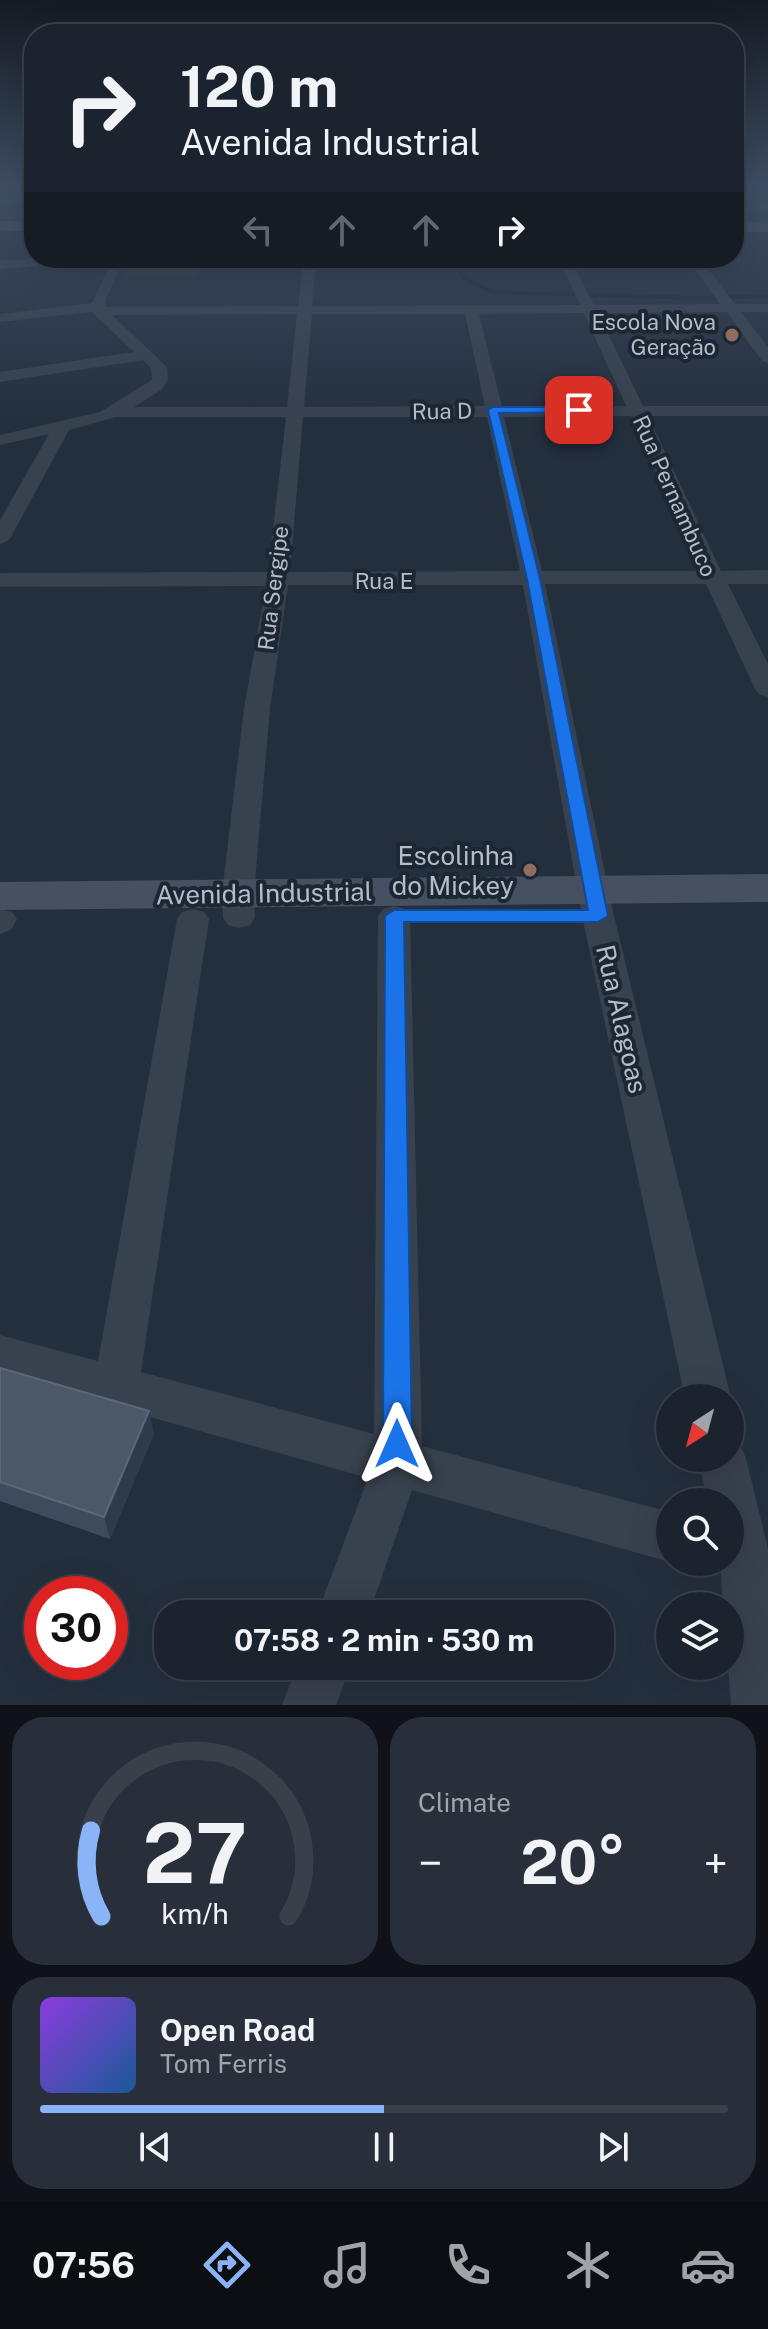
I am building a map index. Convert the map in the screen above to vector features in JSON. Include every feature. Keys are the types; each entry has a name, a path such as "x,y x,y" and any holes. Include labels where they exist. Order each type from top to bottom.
{"street":[{"path":"99,309 100,296 114,268"},
{"name":"Rua Sergipe","path":"238,905 257,708 278,581 292,413 309,268"},
{"name":"Rua Pernambuco","path":"569,268 637,410 711,578 768,689"},
{"path":"700,268 768,358"},
{"path":"0,318 99,309 471,310 583,298 722,300 768,308"},
{"path":"0,440 61,428 116,412 155,387 160,380 159,367 99,309"},
{"name":"Rua Alagoas","path":"471,310 533,579 596,902 705,1384"},
{"path":"0,377 148,355"},
{"name":"Rua D","path":"116,412 768,411"},
{"path":"0,539 61,428"},
{"name":"Rua E","path":"0,580 768,577"},
{"name":"Avenida Industrial","path":"0,914 193,919 238,905 394,916 768,888"},
{"name":"Avenida Industrial","path":"0,914 238,905 596,902 768,914"},
{"path":"348,1600 398,1463 394,916"},
{"path":"116,1387 193,919"},
{"path":"0,1355 656,1533"},
{"path":"726,1472 748,1558 758,1705"},
{"path":"309,1705 319,1680"}],"green space":[{"path":"128,268 200,268 196,276 123,276"}],"building":[{"path":"0,1368 149,1411 104,1517 0,1482"}],"waterway":[{"path":"460,268 461,275 475,285"},
{"path":"473,283 492,292 705,298 768,296"}],"place":[{"name":"Escola Nova Geração","path":"732,335"},
{"name":"Escolinha do Mickey","path":"530,870"}],"route":[{"path":"397,1444 394,916 598,916 533,579 493,410 579,410"}]}
